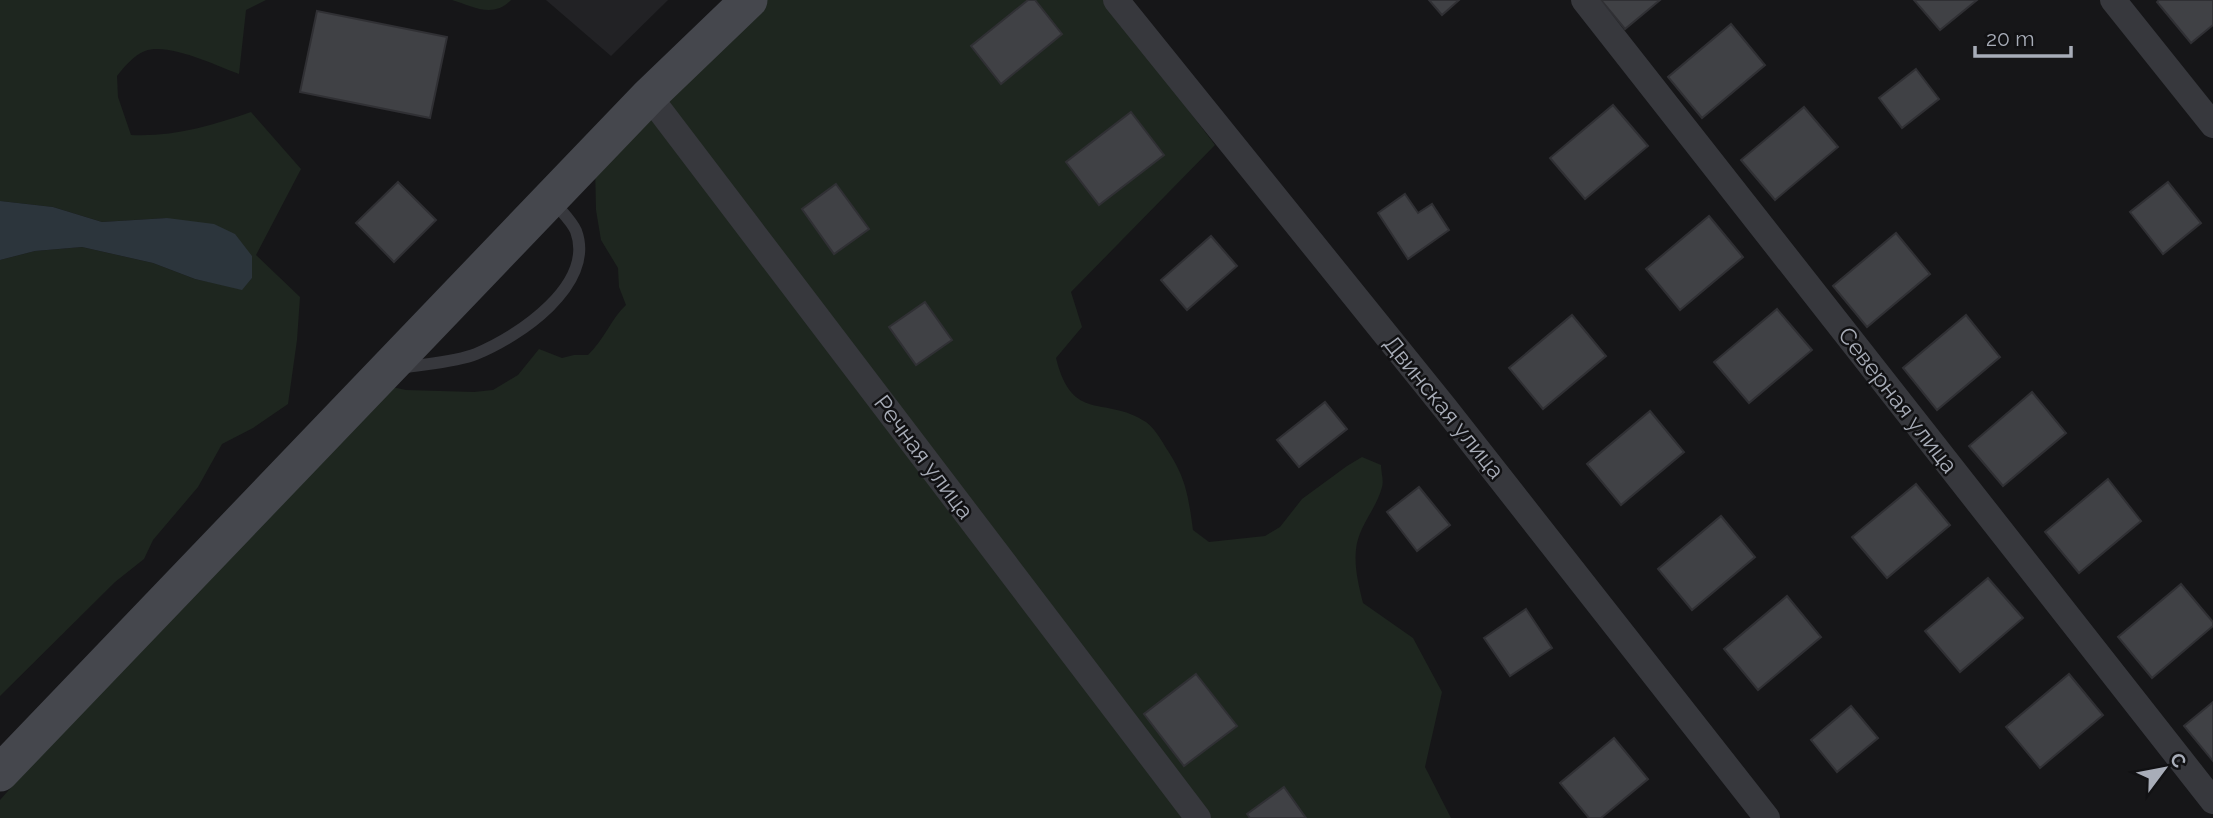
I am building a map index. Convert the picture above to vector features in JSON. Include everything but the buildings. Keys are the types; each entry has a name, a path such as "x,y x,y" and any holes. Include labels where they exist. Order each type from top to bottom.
{"main road":[{"path":"0,772 737,4"}],"street":[{"name":"Двинская улица","path":"1116,0 1453,418 1768,818"},
{"name":"Северная улица","path":"1584,0 2213,801"},
{"path":"2113,0 2213,125"},
{"name":"Речная улица","path":"649,96 1198,818"}],"lane":[{"path":"385,370 474,355 515,335 537,319 557,298 579,266 575,230 551,198"}],"shaded area":[{"path":"0,0 266,0 246,10 239,74 179,52 155,49 137,56 117,76 118,97 131,135 192,130 251,112 301,169 256,255 300,297 288,404 253,428 222,444 198,487 153,540 144,559 115,582 0,696 0,260 35,251 82,247 153,263 195,279 242,289 252,278 252,256 167,218 102,222 53,207 0,201"},
{"path":"452,0 511,0 504,6 490,10"},
{"path":"546,0 668,0 611,56"},
{"path":"758,0 1105,0 1215,145 1071,292 1082,327 1056,358 1063,379 1071,392 1081,400 1131,414 1152,427 1182,478 1188,496 1193,530 1209,542 1265,536 1280,527 1302,499 1347,466 1362,457 1381,465 1382,487 1357,543 1358,580 1363,603 1413,638 1442,692 1425,767 1451,818 0,818 0,800 346,408 383,385 406,390 493,390 518,375 539,349 562,358 588,355 594,349 626,305 619,287 618,268 601,240 596,210 595,163"},
{"path":"0,201 53,207 102,222 167,218 214,224 235,234 252,256 252,278 242,290 195,279 153,263 82,247 35,251 0,260"}]}
